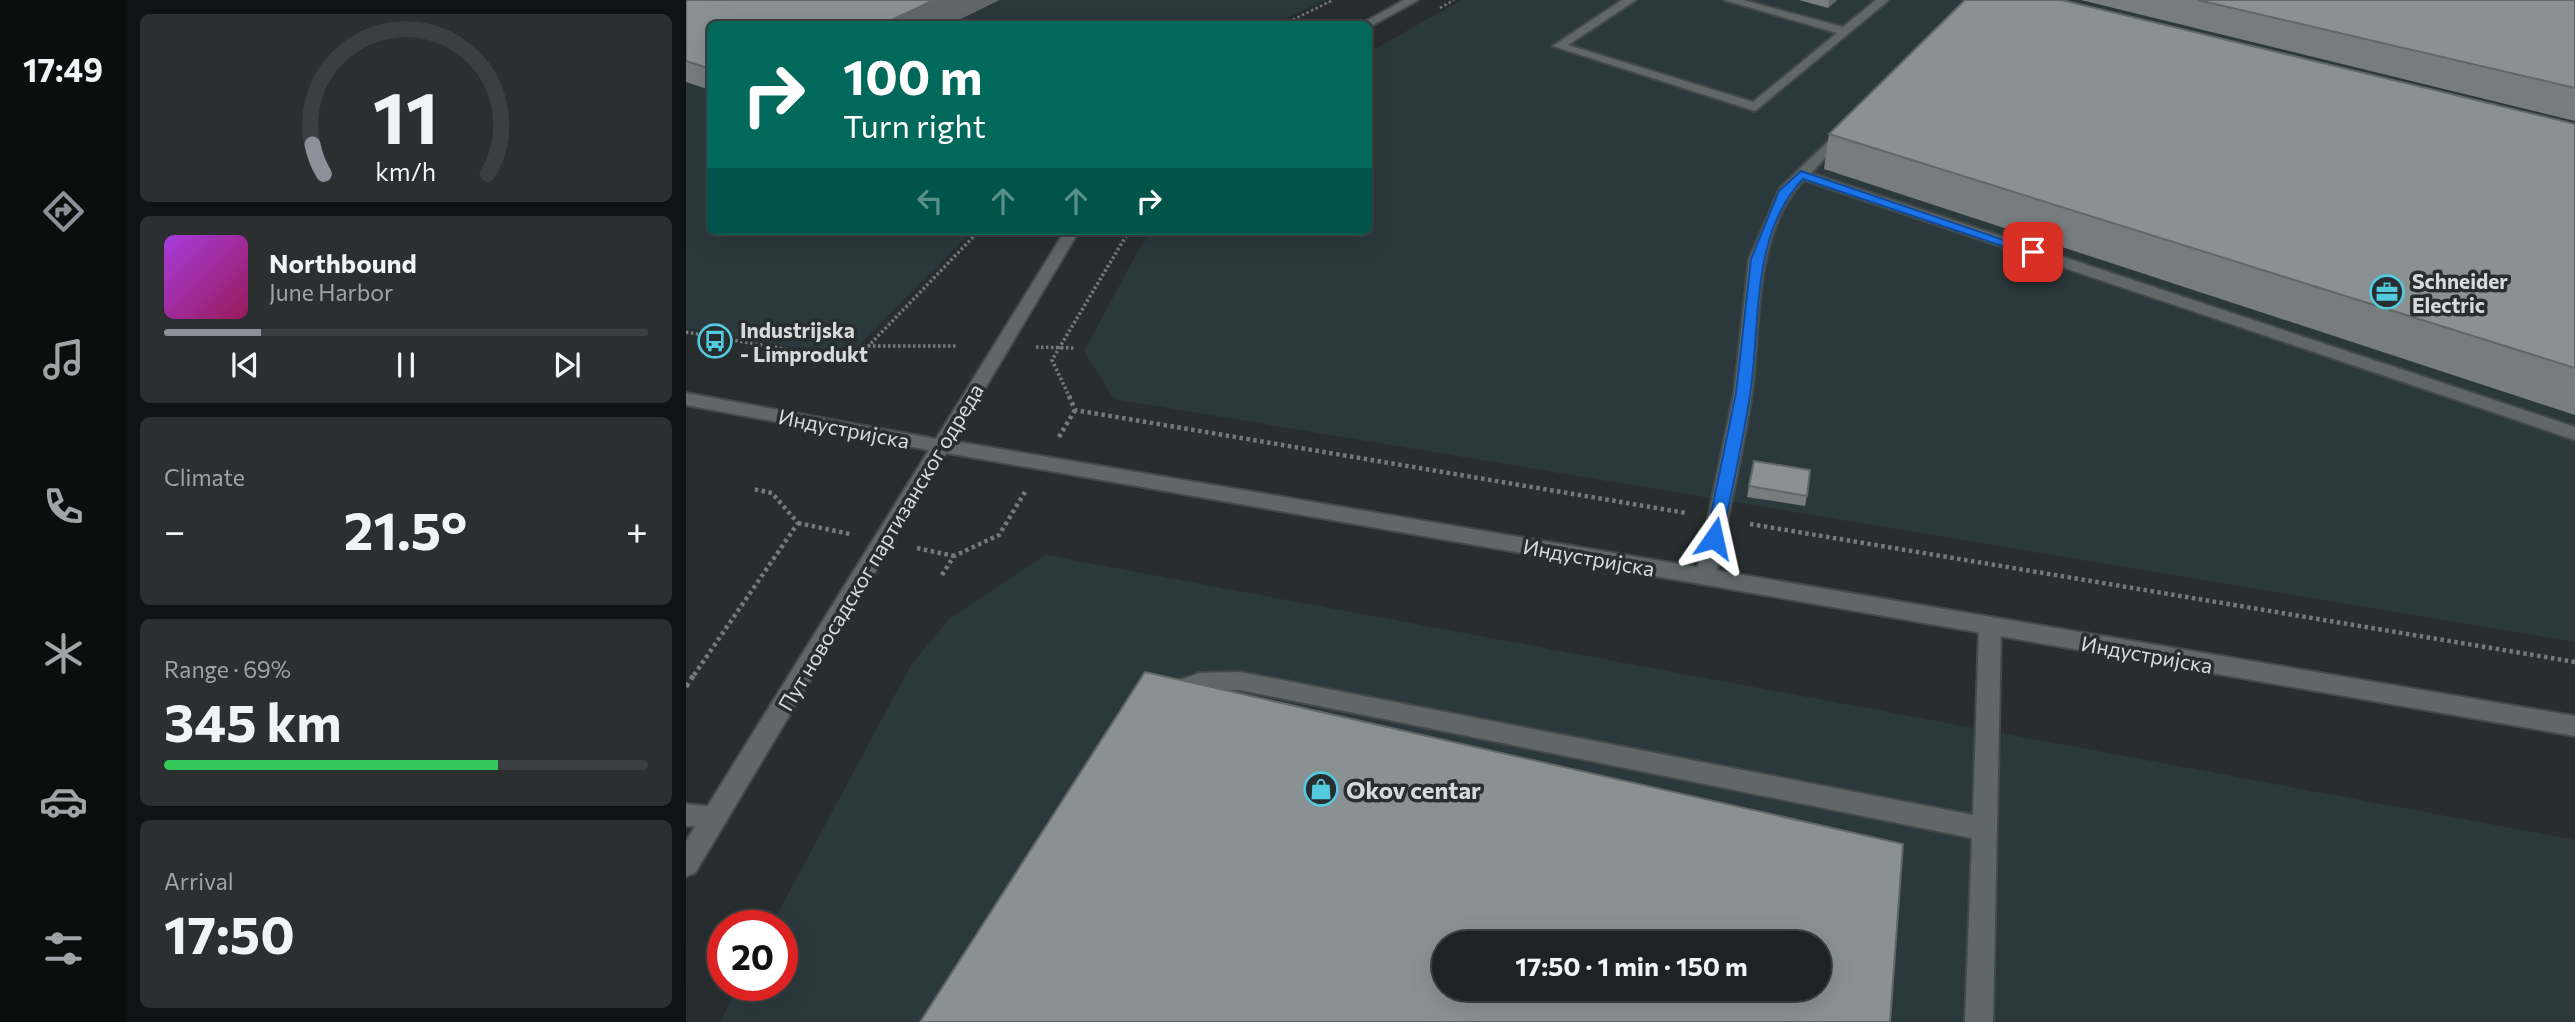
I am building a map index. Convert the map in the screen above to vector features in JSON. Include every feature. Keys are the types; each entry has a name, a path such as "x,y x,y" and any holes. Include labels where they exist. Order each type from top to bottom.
{"street":[{"path":"1372,21 1412,0"},
{"path":"1629,0 1559,46 1755,107 1883,0"},
{"path":"1730,0 1844,31"},
{"path":"1706,576 1744,393 1757,259 1785,191 1859,115"},
{"path":"1801,174 2575,434"},
{"name":"Пут новосадског партизанског одреда","path":"686,864 1070,235"},
{"name":"Индустријска","path":"686,399 941,446 1706,576 1990,628 2575,726"},
{"path":"1979,1022 1990,628"},
{"path":"1152,704 1199,682 1240,681 1984,829"},
{"path":"686,815 716,816"}],"path":[{"path":"1290,21 1333,0"},
{"path":"686,332 854,361 975,235"},
{"path":"867,346 956,346"},
{"path":"1031,347 1074,348"},
{"path":"686,687 798,523 772,493 752,489"},
{"path":"942,575 954,556 999,535"}],"shaded area":[{"path":"686,0 1324,0 1281,21 707,21 707,235 968,235 847,357 686,328"},
{"path":"1462,0 2575,0 2575,642 1114,399 1084,351 1142,244 1150,235 1372,235 1372,50"},
{"path":"1045,555 2575,840 2575,1022 720,1022 731,1001 798,1001 798,910 780,910 911,665 949,619"}],"building":[{"path":"686,0 934,0 889,21 707,21 707,68 686,61"},
{"name":"Schneider Electric","path":"1965,0 2062,0 2575,124 2575,368 1829,134"},
{"path":"2198,0 2575,0 2575,88"},
{"path":"1754,461 1810,470 1807,496 1749,486"},
{"name":"Okov centar","path":"1145,672 1903,844 1890,1022 920,1022"}],"place":[{"name":"Schneider Electric","path":"2387,292"},
{"name":"Industrijska - Limprodukt","path":"715,341"},
{"name":"Okov centar","path":"1321,789"}],"route":[{"path":"1714,538 1744,393 1757,259 1785,191 1801,174 2033,252"}]}
